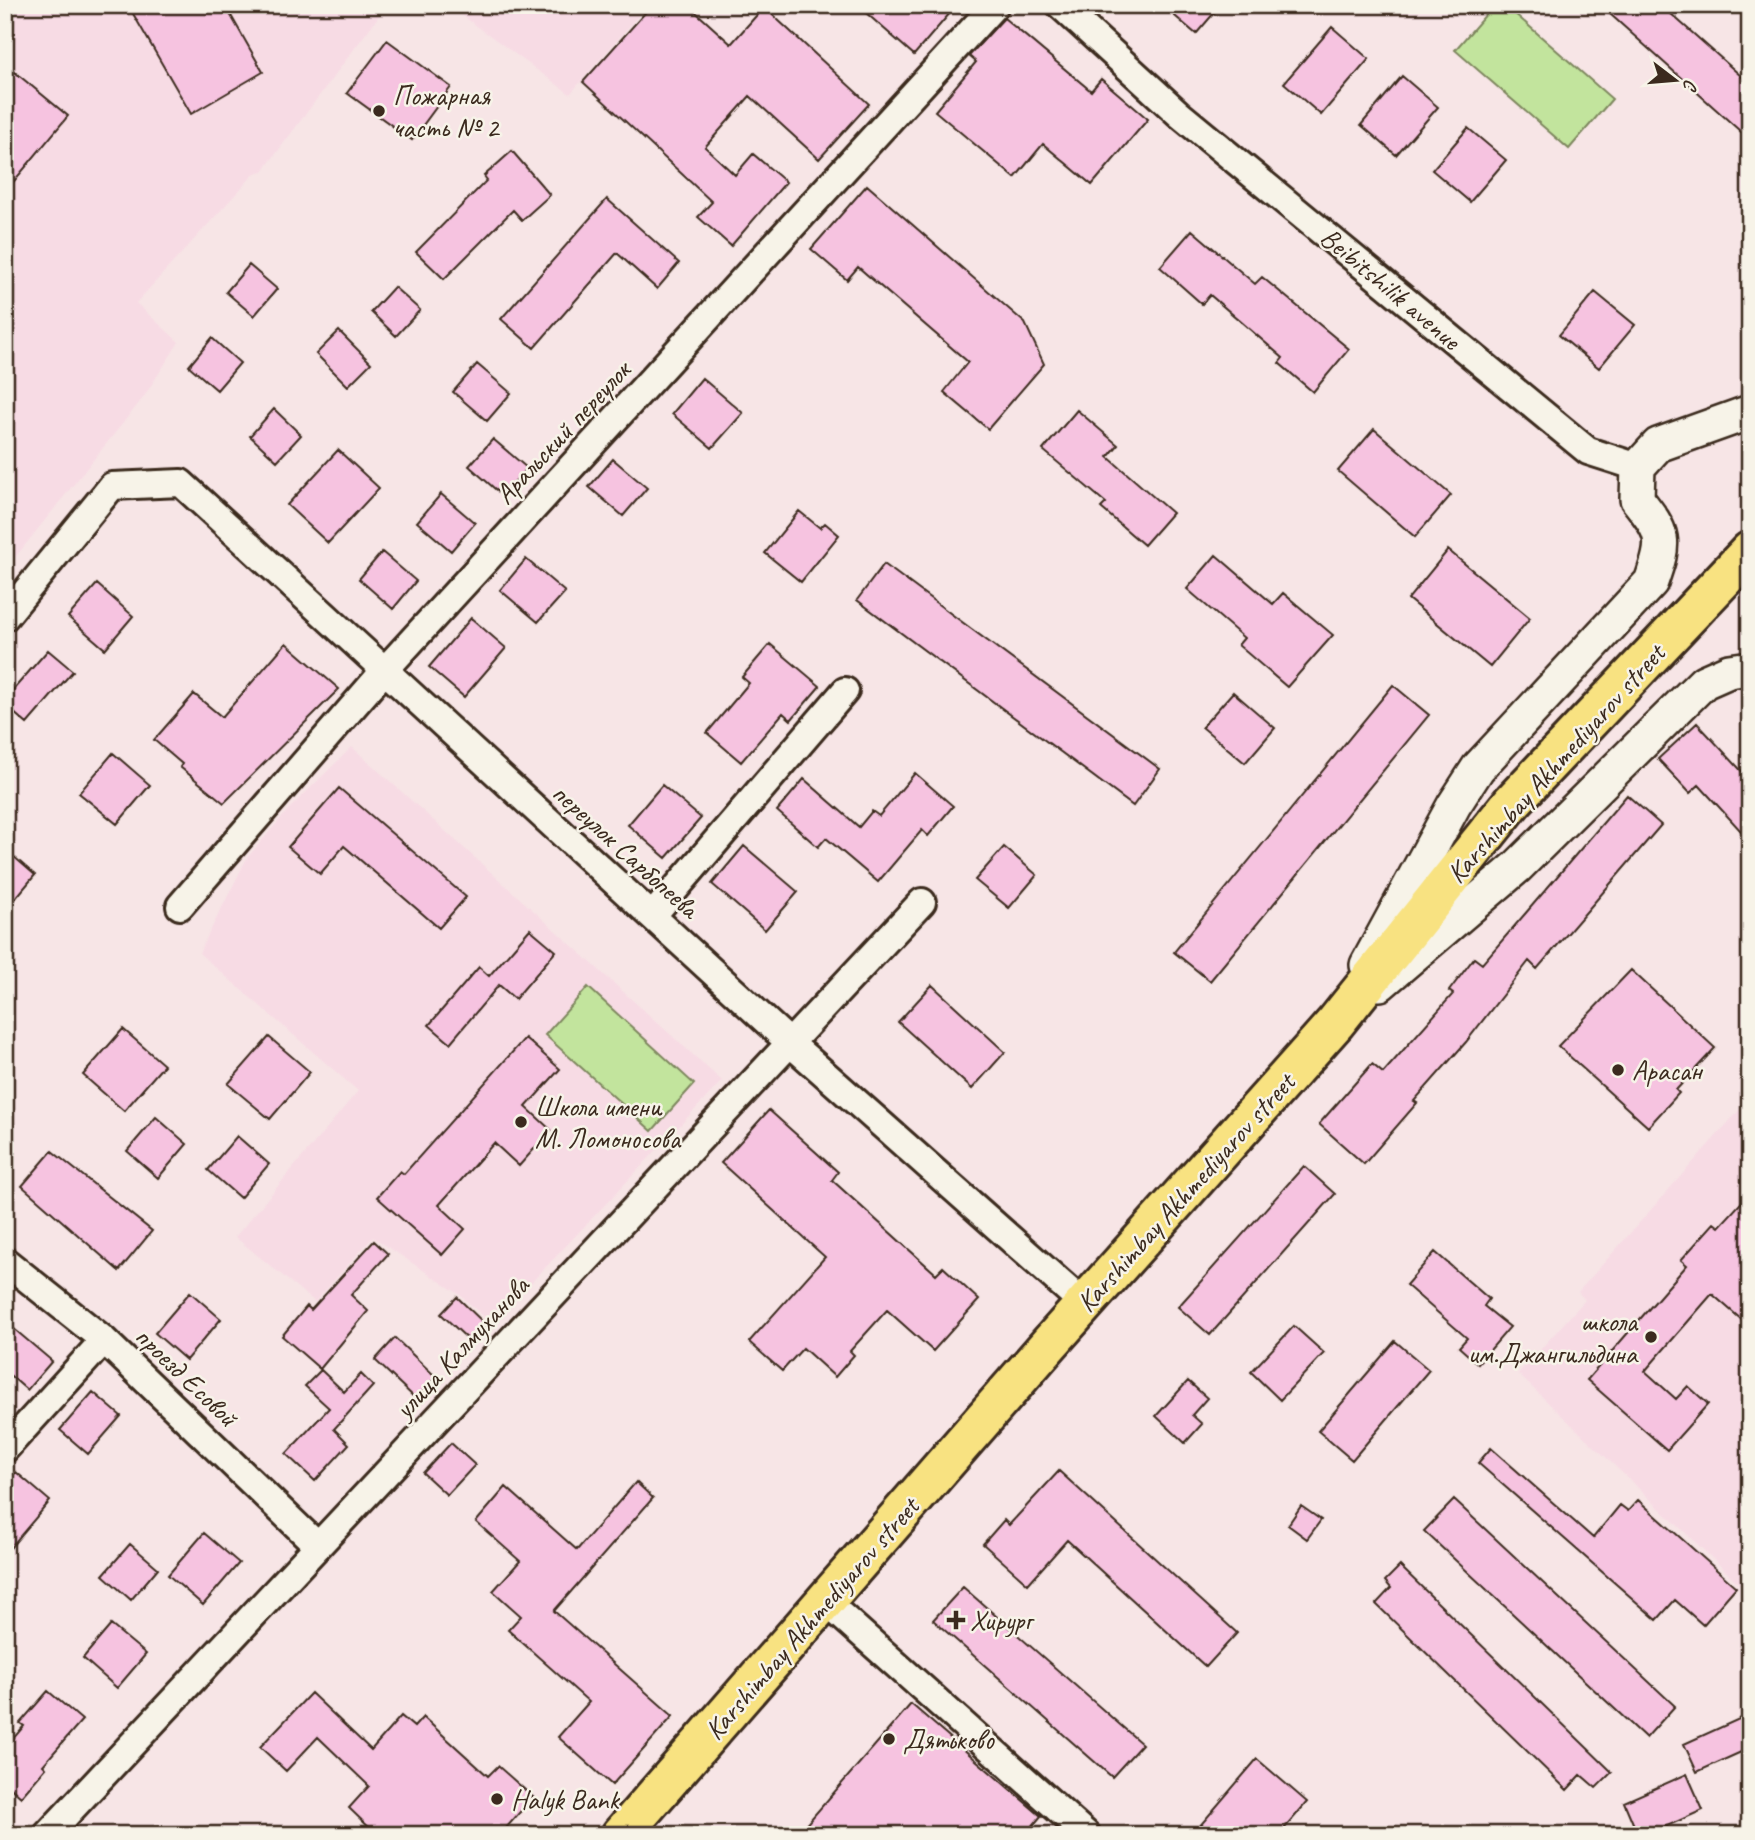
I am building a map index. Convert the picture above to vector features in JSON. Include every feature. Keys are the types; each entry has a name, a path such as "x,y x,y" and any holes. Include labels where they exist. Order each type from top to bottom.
{"main road":[{"name":"Karshimbay Akhmediyarov street","path":"621,1835 1084,1304 1336,1023 1513,801 1750,551"}],"street":[{"name":"Аральский переулок","path":"180,906 384,671 995,5"},
{"name":"Beibitshilik avenue","path":"1060,5 1179,114 1588,451 1638,467"},
{"path":"1336,1023 1454,805 1478,768 1651,582 1662,550 1657,524 1637,499 1638,467 1658,445 1750,412"},
{"name":"переулок Сарбопеева","path":"5,617 112,486 181,483 790,1043 1084,1304"},
{"path":"1336,1023 1517,867 1704,682 1729,671 1750,668"},
{"path":"652,916 845,691"},
{"name":"улица Калмуханова","path":"47,1835 922,902"},
{"name":"проезд Есовой","path":"5,1261 104,1340 318,1546"},
{"path":"5,1449 104,1340"},
{"path":"825,1601 1087,1835"}],"shaded area":[{"path":"5,5 387,5 263,171 255,173 136,303 179,342 143,398 5,570"},
{"path":"448,5 648,5 570,94"},
{"path":"352,747 722,1081 492,1324 459,1294 373,1237 315,1302 235,1237 358,1091 199,953 247,858 289,809"},
{"name":"школа им.Джангильдина","path":"1750,1098 1750,1594 1518,1374 1585,1300 1578,1292"}],"green space":[{"path":"1494,5 1505,5 1612,99 1569,149 1455,50"},
{"path":"588,987 694,1084 652,1131 545,1035"}],"building":[{"path":"128,5 225,5 263,72 191,114"},
{"path":"652,5 688,5 731,44 764,7 869,104 819,159 750,96 705,147 735,175 753,154 786,182 731,246 698,217 712,202 583,82"},
{"path":"857,5 957,5 914,55"},
{"path":"1162,5 1221,5 1196,34"},
{"path":"1600,5 1661,5 1750,84 1750,140"},
{"path":"1004,18 1091,91 1101,79 1148,119 1092,185 1043,144 1015,178 935,111 976,62 969,56"},
{"path":"1332,27 1369,59 1321,115 1284,83"},
{"path":"387,40 451,87 412,140 347,93"},
{"path":"5,64 68,116 5,192"},
{"path":"1402,76 1438,107 1396,155 1361,125"},
{"path":"1468,128 1506,160 1470,202 1432,170"},
{"path":"512,151 550,195 522,220 513,210 444,279 416,252 487,180 484,176"},
{"path":"867,185 1025,323 1044,364 988,429 944,392 968,362 858,267 847,280 811,249"},
{"path":"607,199 679,263 657,289 617,253 534,348 501,319"},
{"path":"1192,230 1255,284 1262,277 1349,349 1313,392 1279,363 1283,358 1210,295 1202,304 1160,267"},
{"path":"249,265 277,289 254,316 226,292"},
{"path":"394,287 420,310 396,336 371,312"},
{"path":"1595,292 1635,325 1599,368 1559,335"},
{"path":"339,331 371,363 348,386 316,354"},
{"path":"212,338 240,363 217,390 189,366"},
{"path":"477,364 511,393 487,421 453,392"},
{"path":"702,378 743,413 712,448 672,414"},
{"path":"274,409 301,435 277,461 250,436"},
{"path":"1077,410 1118,445 1108,457 1172,513 1144,545 1101,508 1106,503 1043,450"},
{"path":"1374,429 1451,495 1415,537 1338,471"},
{"path":"493,439 527,468 503,496 469,466"},
{"path":"338,450 379,488 328,543 287,505"},
{"path":"613,459 647,488 623,516 589,487"},
{"path":"441,494 475,523 451,551 417,522"},
{"path":"799,511 820,528 825,523 839,535 801,582 765,553"},
{"path":"1448,550 1530,618 1490,667 1408,599"},
{"path":"382,552 416,581 393,609 359,579"},
{"path":"1216,555 1273,604 1283,593 1333,635 1287,687 1238,645 1244,638 1187,589"},
{"path":"526,559 565,592 538,622 500,590"},
{"path":"884,564 1160,769 1133,806 857,600"},
{"path":"97,584 133,616 105,649 68,617"},
{"path":"471,618 506,648 464,697 429,667"},
{"path":"286,643 339,689 224,803 180,767 182,764 154,740 194,694 222,717"},
{"path":"770,644 820,686 791,720 783,713 741,762 707,733 749,683 742,677"},
{"path":"48,650 73,671 27,724 5,705 5,699"},
{"path":"1393,685 1429,715 1210,981 1174,952"},
{"path":"1233,692 1275,728 1245,763 1202,727"},
{"path":"1697,723 1750,780 1750,841 1699,785 1690,793 1658,759"},
{"path":"113,753 150,785 117,824 79,793"},
{"path":"915,773 953,806 928,836 922,830 878,882 826,838 818,847 777,811 804,779 859,827 872,811 879,816"},
{"path":"662,785 701,818 666,858 628,825"},
{"path":"339,788 466,897 439,928 344,846 320,874 288,847"},
{"path":"1627,795 1661,825 1537,969 1529,961 1466,1042 1414,1101 1417,1103 1364,1164 1319,1124 1372,1064 1383,1073 1453,994 1449,991 1474,958 1482,964"},
{"path":"744,846 798,892 765,930 712,884"},
{"path":"1004,847 1037,875 1009,908 975,880"},
{"path":"5,849 35,875 5,911"},
{"path":"530,929 556,951 515,999 499,985 450,1043 429,1025 479,967 489,976"},
{"path":"1631,970 1715,1048 1676,1090 1679,1093 1648,1127 1558,1046"},
{"path":"932,985 1005,1052 972,1089 898,1022"},
{"path":"123,1029 164,1065 124,1111 83,1075"},
{"path":"269,1037 310,1072 270,1119 228,1084"},
{"path":"525,1038 560,1069 526,1107 551,1130 519,1166 494,1143 439,1205 465,1229 442,1255 377,1197 400,1171 404,1174"},
{"path":"769,1110 838,1172 832,1180 936,1274 943,1267 979,1300 933,1351 887,1310 850,1351 854,1355 835,1377 803,1348 782,1371 749,1342 825,1257 721,1163"},
{"path":"156,1117 187,1144 158,1178 127,1151"},
{"path":"237,1136 269,1164 240,1198 208,1170"},
{"path":"52,1151 152,1231 119,1271 22,1186"},
{"path":"1304,1166 1335,1194 1210,1335 1178,1307"},
{"path":"1750,1193 1750,1327 1712,1294 1645,1371 1676,1399 1688,1386 1708,1404 1667,1450 1587,1380 1687,1265 1681,1260 1714,1223 1719,1227"},
{"path":"374,1241 388,1254 351,1295 368,1311 320,1369 282,1336 307,1306 311,1310"},
{"path":"1435,1252 1489,1299 1484,1306 1510,1327 1478,1364 1459,1347 1467,1338 1406,1285"},
{"path":"190,1292 221,1319 186,1360 155,1333"},
{"path":"457,1297 486,1325 471,1342 441,1314"},
{"path":"1294,1326 1324,1353 1280,1400 1251,1372"},
{"path":"13,1328 52,1361 27,1390 5,1371 5,1338"},
{"path":"395,1338 436,1377 416,1399 375,1360"},
{"path":"1395,1341 1429,1370 1352,1460 1318,1431"},
{"path":"321,1370 344,1392 361,1374 373,1386 334,1429 349,1444 315,1481 286,1454 329,1408 305,1386"},
{"path":"1188,1381 1207,1398 1192,1415 1202,1424 1185,1443 1156,1416"},
{"path":"93,1392 121,1416 88,1454 60,1430"},
{"path":"451,1443 475,1465 447,1495 423,1473"},
{"path":"1491,1448 1593,1538 1620,1505 1628,1511 1638,1500 1736,1587 1703,1625 1675,1600 1657,1620 1478,1463"},
{"path":"1059,1471 1237,1633 1206,1667 1067,1540 1028,1584 983,1544 1004,1520 1009,1525"},
{"path":"16,1472 50,1501 5,1554 5,1484"},
{"path":"636,1482 653,1498 554,1611 673,1716 612,1785 558,1737 589,1702 508,1630 521,1616 493,1591 520,1561 476,1522 506,1487 577,1550"},
{"path":"1454,1500 1675,1706 1646,1738 1424,1531"},
{"path":"1301,1506 1321,1520 1307,1539 1288,1525"},
{"path":"204,1533 239,1563 203,1605 168,1575"},
{"path":"130,1544 158,1568 131,1600 103,1575"},
{"path":"1400,1566 1612,1772 1596,1788 1581,1775 1567,1790 1376,1604 1391,1588 1385,1581"},
{"path":"963,1587 1142,1744 1112,1777 933,1620"},
{"path":"111,1625 146,1654 117,1688 83,1658"},
{"path":"48,1691 82,1720 43,1765 46,1768 21,1797 5,1783 5,1748 24,1726 20,1723"},
{"path":"311,1693 371,1750 401,1716 414,1727 423,1717 488,1776 498,1766 533,1797 500,1835 377,1835 349,1808 369,1786 318,1737 286,1771 260,1747"},
{"path":"911,1704 1041,1816 1025,1835 797,1835"},
{"path":"1750,1714 1750,1748 1697,1772 1684,1744"},
{"path":"1257,1759 1307,1802 1279,1835 1192,1835"},
{"path":"1687,1774 1703,1810 1647,1835 1638,1835 1624,1802"}],"place":[{"name":"Пожарная часть № 2","path":"379,111"},
{"name":"Арасан","path":"1618,1070"},
{"name":"Школа имени М. Ломоносова","path":"521,1122"},
{"name":"школа им.Джангильдина","path":"1651,1337"},
{"name":"Хирург","path":"956,1620"},
{"name":"Дятьково","path":"889,1739"},
{"name":"Halyk Bank","path":"497,1799"}]}
